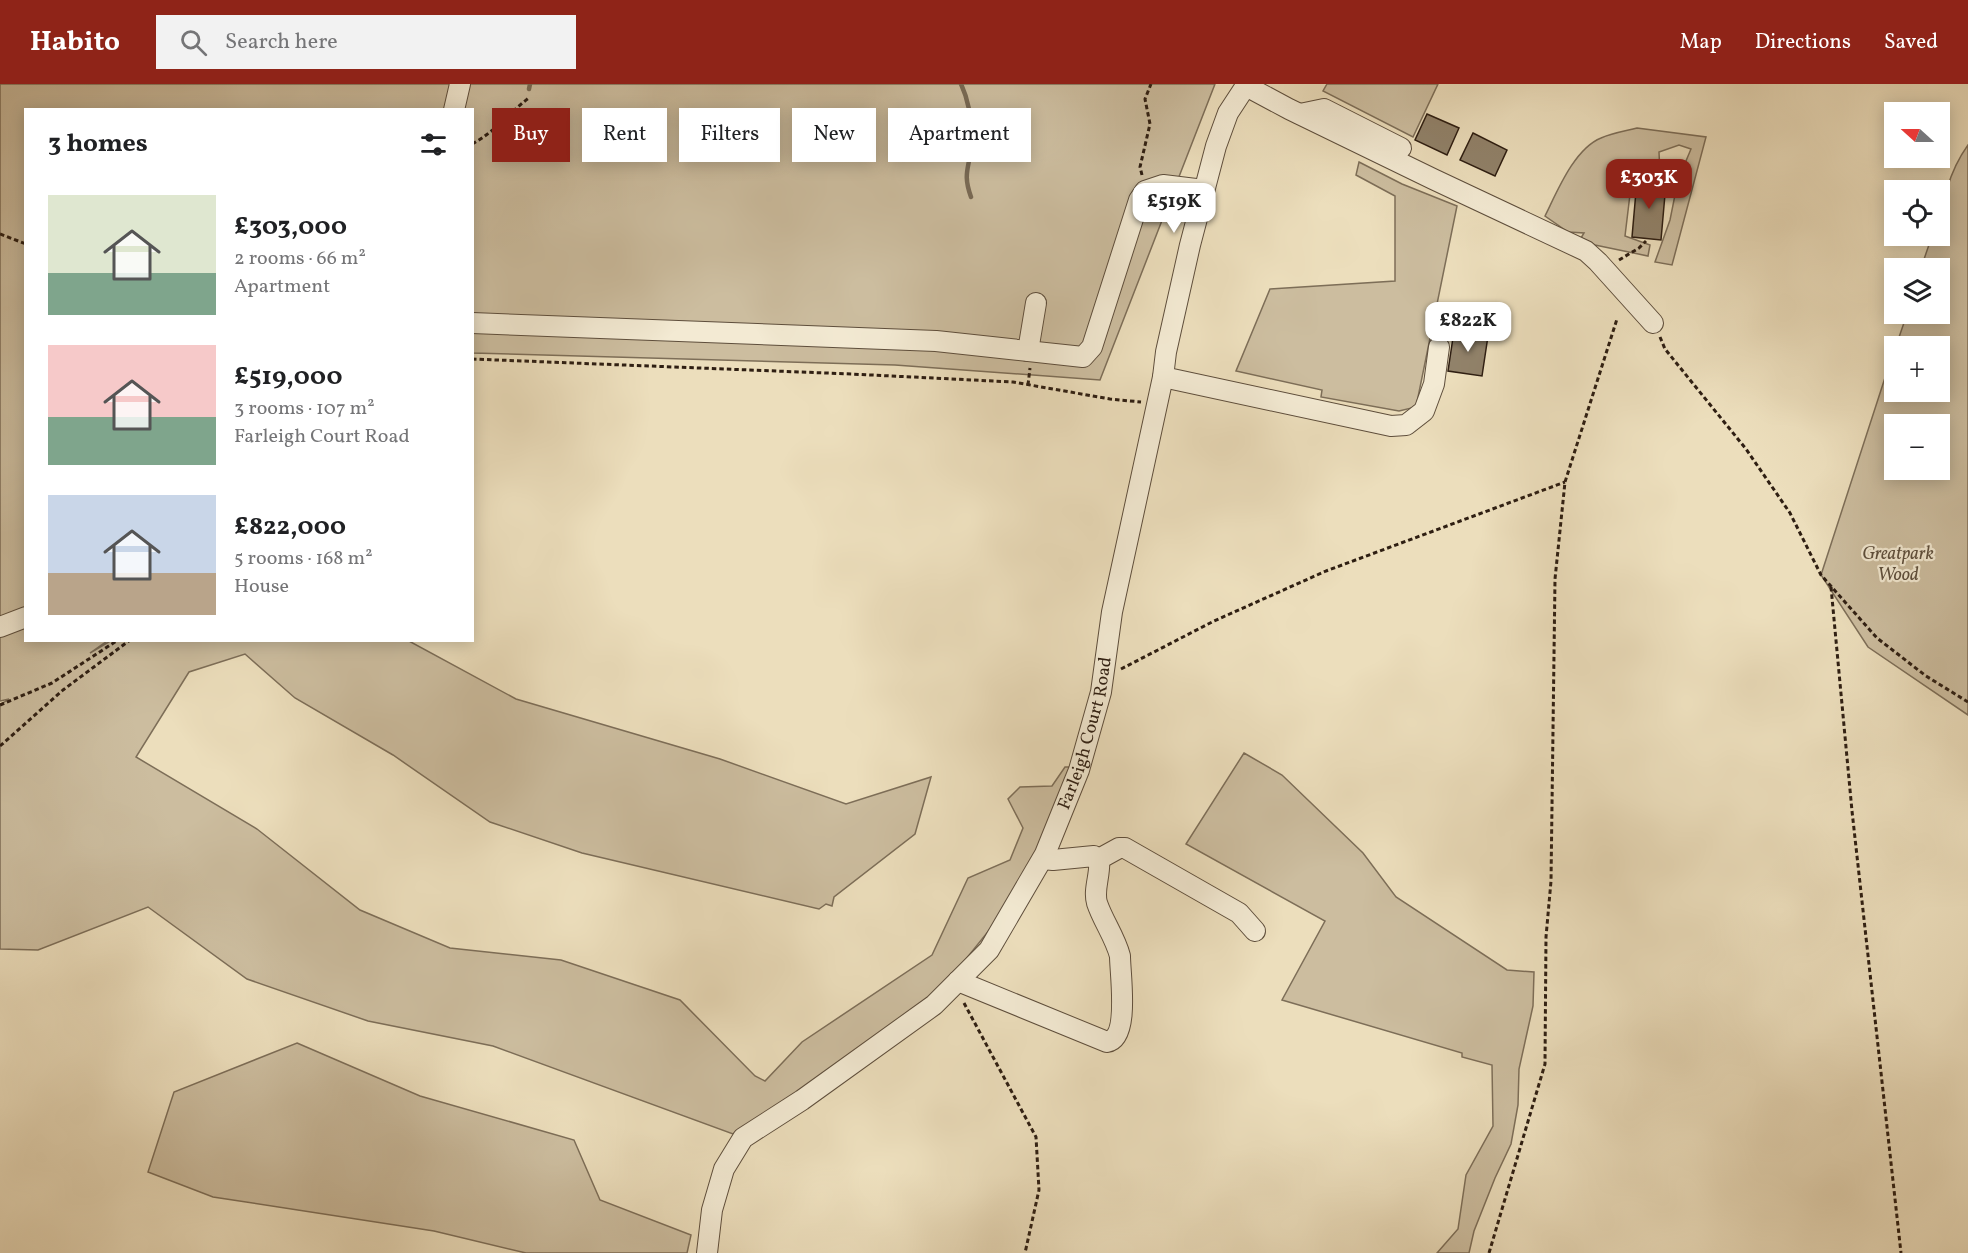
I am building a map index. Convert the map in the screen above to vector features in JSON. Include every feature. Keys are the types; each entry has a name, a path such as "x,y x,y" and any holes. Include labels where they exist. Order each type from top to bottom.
{"street":[{"path":"454,108 460,84"},
{"path":"1246,85 1300,114 1586,251 1653,323"},
{"name":"Farleigh Court Road","path":"707,1253 712,1210 724,1169 743,1138 802,1100 934,1005 989,950 1043,859 1079,770 1101,692 1113,612 1163,377 1166,352 1204,190 1228,113 1246,85"},
{"path":"1300,114 1324,109 1401,148"},
{"path":"474,323 936,341 1083,357 1092,347 1139,200 1145,191 1163,185 1204,190"},
{"path":"1028,351 1036,303"},
{"path":"1163,377 1391,426 1406,425 1424,411 1434,384 1439,347"},
{"path":"0,627 24,617"},
{"path":"1099,859 1119,848 1125,848 1239,913 1256,932"},
{"path":"1043,859 1094,856 1099,859"},
{"path":"956,983 1107,1042 1113,1041 1121,1024 1120,956 1096,901 1099,859"}],"path":[{"path":"1145,191 1140,167 1150,124 1145,99 1151,84"},
{"path":"474,143 503,122 530,97"},
{"path":"0,234 24,243"},
{"path":"1607,272 1616,262 1647,241"},
{"path":"1489,1253 1545,1064 1546,937 1551,881 1556,579 1565,482 1617,319"},
{"path":"1653,323 1665,349 1746,449 1790,513 1821,575 1877,638 1926,676 1968,702"},
{"path":"474,359 1012,382 1110,399 1156,404"},
{"path":"1103,678 1214,621 1326,571 1565,482"},
{"path":"1831,587 1852,812 1901,1253"},
{"path":"0,705 52,684 115,642"},
{"path":"0,746 63,690 127,642"},
{"path":"956,983 1036,1137 1039,1190 1025,1253"}],"green space":[{"path":"0,84 1215,84 1100,380 895,365 474,353 474,108 24,108 24,642 106,642 90,653 109,642 411,642 516,699 720,759 846,804 931,777 915,834 834,897 832,906 826,904 819,909 582,853 490,822 393,755 295,698 245,654 189,672 136,757 257,829 360,910 450,948 561,960 680,1000 755,1076 765,1081 802,1042 932,955 968,878 1010,860 1023,828 1008,799 1020,787 1052,786 1065,767 1075,767 1042,846 1007,908 962,964 921,1008 796,1096 733,1134 493,1046 368,1021 247,979 148,907 38,950 0,949 0,705 9,699 0,701"},
{"path":"1327,84 1438,84 1413,137 1323,91"},
{"path":"1637,128 1706,137 1672,265 1655,262 1670,220 1678,180 1691,149 1679,145 1659,152 1660,174 1641,172 1631,186 1625,236 1650,245 1648,256 1595,245 1581,238 1584,233 1568,232 1545,216 1567,172 1583,151 1601,138"},
{"name":"Greatpark Wood","path":"1968,145 1968,715 1868,647 1821,575 1884,381 1884,402 1950,402 1950,336 1899,336 1904,324 1950,324 1950,258 1924,258 1929,246 1950,246 1950,180"},
{"path":"1359,162 1402,184 1457,206 1416,407 1399,411 1321,397 1322,390 1236,371 1270,289 1395,281 1395,196 1356,175"},
{"path":"1244,753 1282,775 1363,853 1396,897 1507,970 1534,972 1533,1006 1519,1069 1518,1105 1511,1144 1474,1231 1469,1253 1437,1253 1458,1229 1466,1175 1493,1126 1492,1065 1462,1057 1462,1053 1282,1000 1325,921 1186,844"},
{"path":"297,1043 420,1096 574,1140 600,1200 691,1235 687,1253 526,1253 434,1231 213,1197 148,1172 174,1092"}],"building":[{"path":"1427,114 1459,128 1447,155 1415,140"},
{"path":"1473,133 1507,150 1495,176 1460,160"},
{"path":"1637,180 1666,183 1661,240 1632,237"},
{"path":"1454,331 1488,336 1482,376 1448,371"}],"waterway":[{"path":"529,89 530,84"},
{"path":"961,84 971,122 967,176 971,197"}]}
